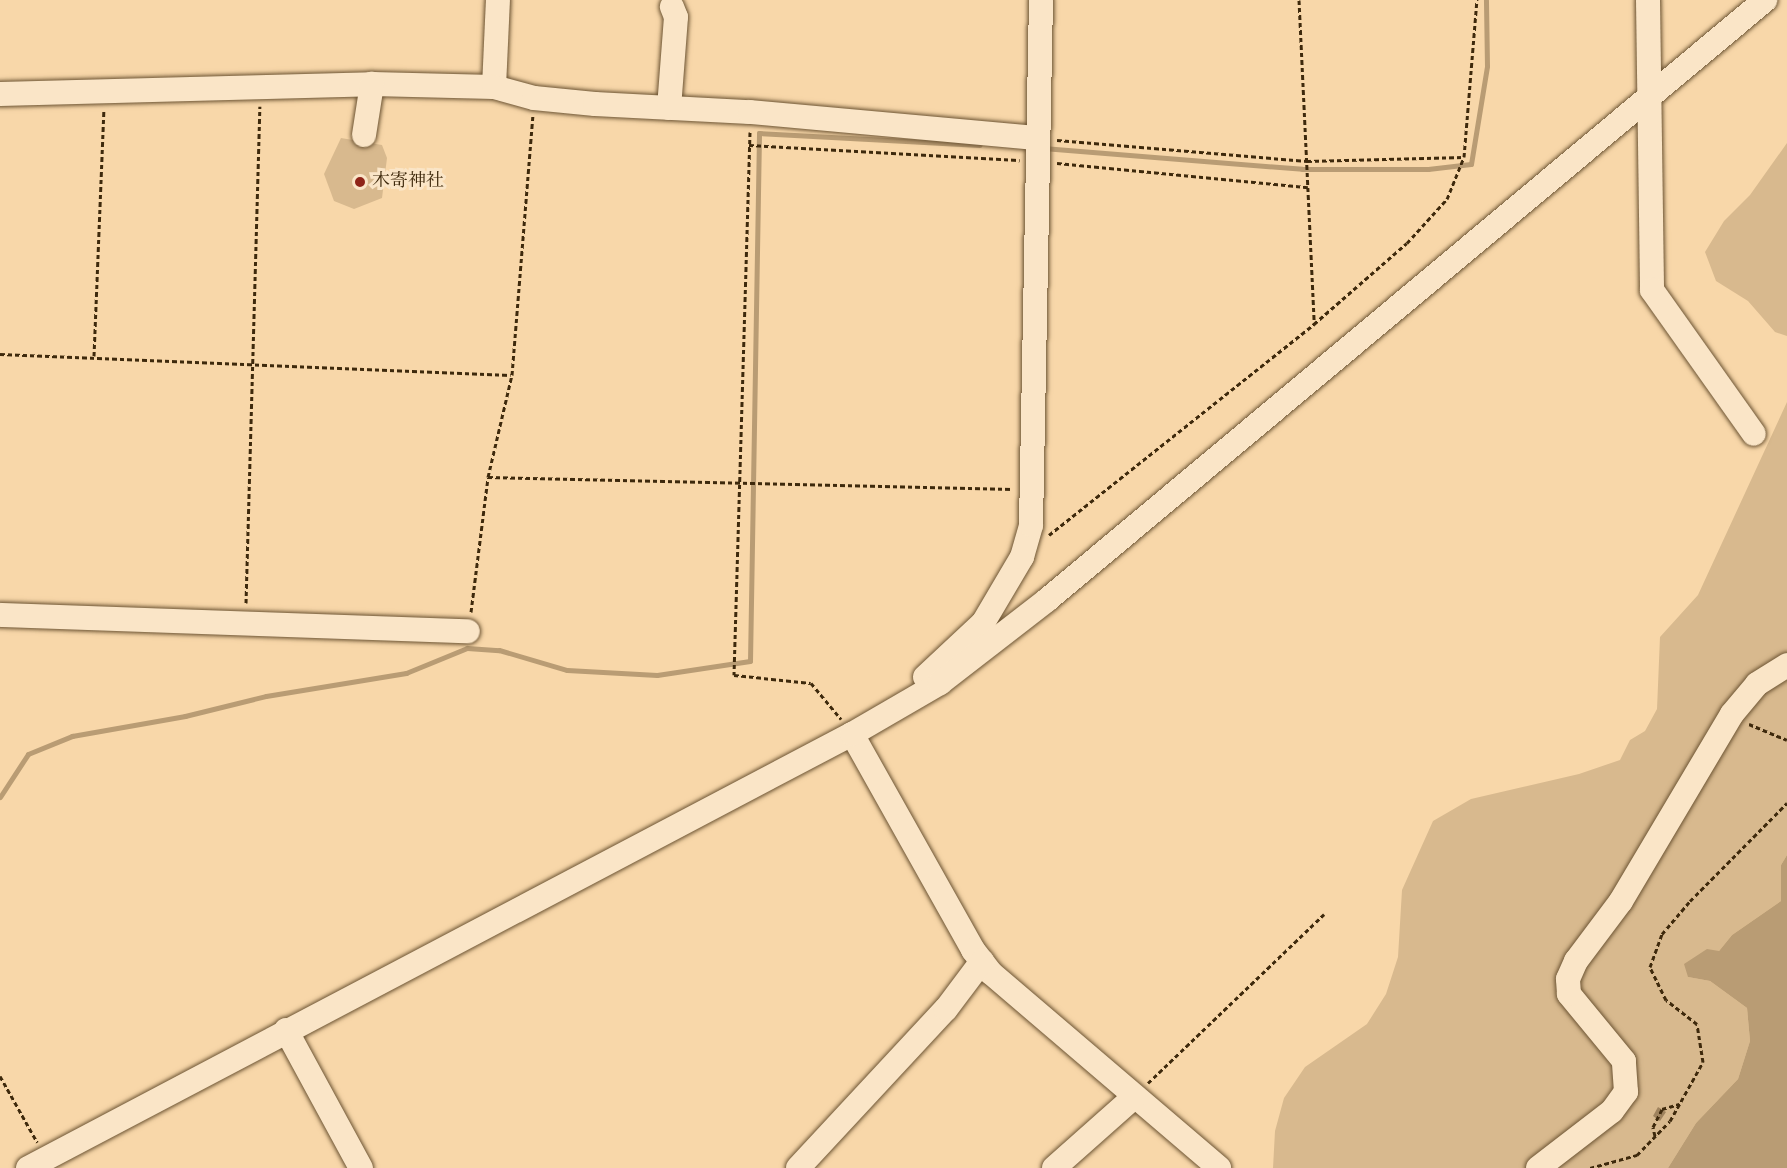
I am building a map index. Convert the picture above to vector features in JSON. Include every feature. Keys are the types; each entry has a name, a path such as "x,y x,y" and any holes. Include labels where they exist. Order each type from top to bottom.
{"street":[{"path":"494,87 498,0"},
{"path":"900,706 896,696 930,673 983,623 1022,557 1031,525 1041,0"},
{"path":"1648,0 1647,99 1652,290 1754,434"},
{"path":"37,1163 852,734 940,683 1047,600 1765,0"},
{"path":"669,108 676,17 672,7"},
{"path":"364,135 372,84"},
{"path":"0,94 261,89 372,84 494,87 534,98 750,112 1038,138"},
{"path":"0,615 468,631"},
{"path":"1538,1168 1612,1111 1626,1092 1624,1061 1569,994 1568,979 1576,961 1621,901 1732,714 1757,684 1787,665"},
{"path":"852,734 982,961 1037,1015 1219,1168"},
{"path":"798,1168 938,1018 982,961"},
{"path":"286,1030 362,1168"},
{"path":"1054,1168 1134,1097"}],"path":[{"path":"1299,0 1314,324"},
{"path":"1022,557 1314,324 1407,243 1447,199 1464,157 1477,0"},
{"path":"246,624 251,364 261,89"},
{"path":"94,356 104,93"},
{"path":"468,631 488,477 512,375 534,98"},
{"path":"750,112 734,675 812,683 852,734"},
{"path":"1038,138 1307,161 1464,157"},
{"path":"0,354 94,356 512,375"},
{"path":"488,477 740,485 1033,489"},
{"path":"1732,714 1787,740"},
{"path":"1590,1168 1637,1155 1655,1136 1679,1104 1703,1062 1697,1024 1666,999 1650,967 1662,934 1683,909 1787,803"},
{"path":"1134,1097 1324,914"},
{"path":"0,1076 37,1163"},
{"path":"1655,1136 1653,1127 1662,1109 1679,1104"}],"shaded area":[{"path":"341,138 382,145 387,158 382,198 354,209 334,201 324,174"},
{"path":"1787,143 1787,336 1775,332 1748,301 1716,281 1705,252 1724,221 1750,195"},
{"path":"1787,402 1787,855 1781,865 1781,901 1732,935 1719,951 1688,977 1710,981 1747,1008 1750,1041 1738,1079 1696,1123 1668,1168 1273,1168 1275,1131 1284,1098 1305,1067 1367,1024 1386,994 1398,957 1402,890 1433,821 1471,799 1579,774 1620,760 1630,740 1645,731 1657,709 1660,637 1698,595"},
{"path":"1787,855 1787,1168 1668,1168 1696,1123 1738,1079 1750,1041 1747,1008 1710,981 1688,977 1684,964 1707,949 1719,951 1732,935 1781,901 1781,865"}],"building":[{"path":"1658,1107 1666,1112 1660,1121 1653,1116"}],"waterway":[{"path":"1043,148 1302,169 1428,169 1471,164 1487,66 1486,0"},
{"path":"0,797 28,754 72,736 185,716 266,696 406,673 467,648 499,650 567,670 657,675 750,661 759,133 980,145"}],"place":[{"name":"木寄神社","path":"360,182"}]}
